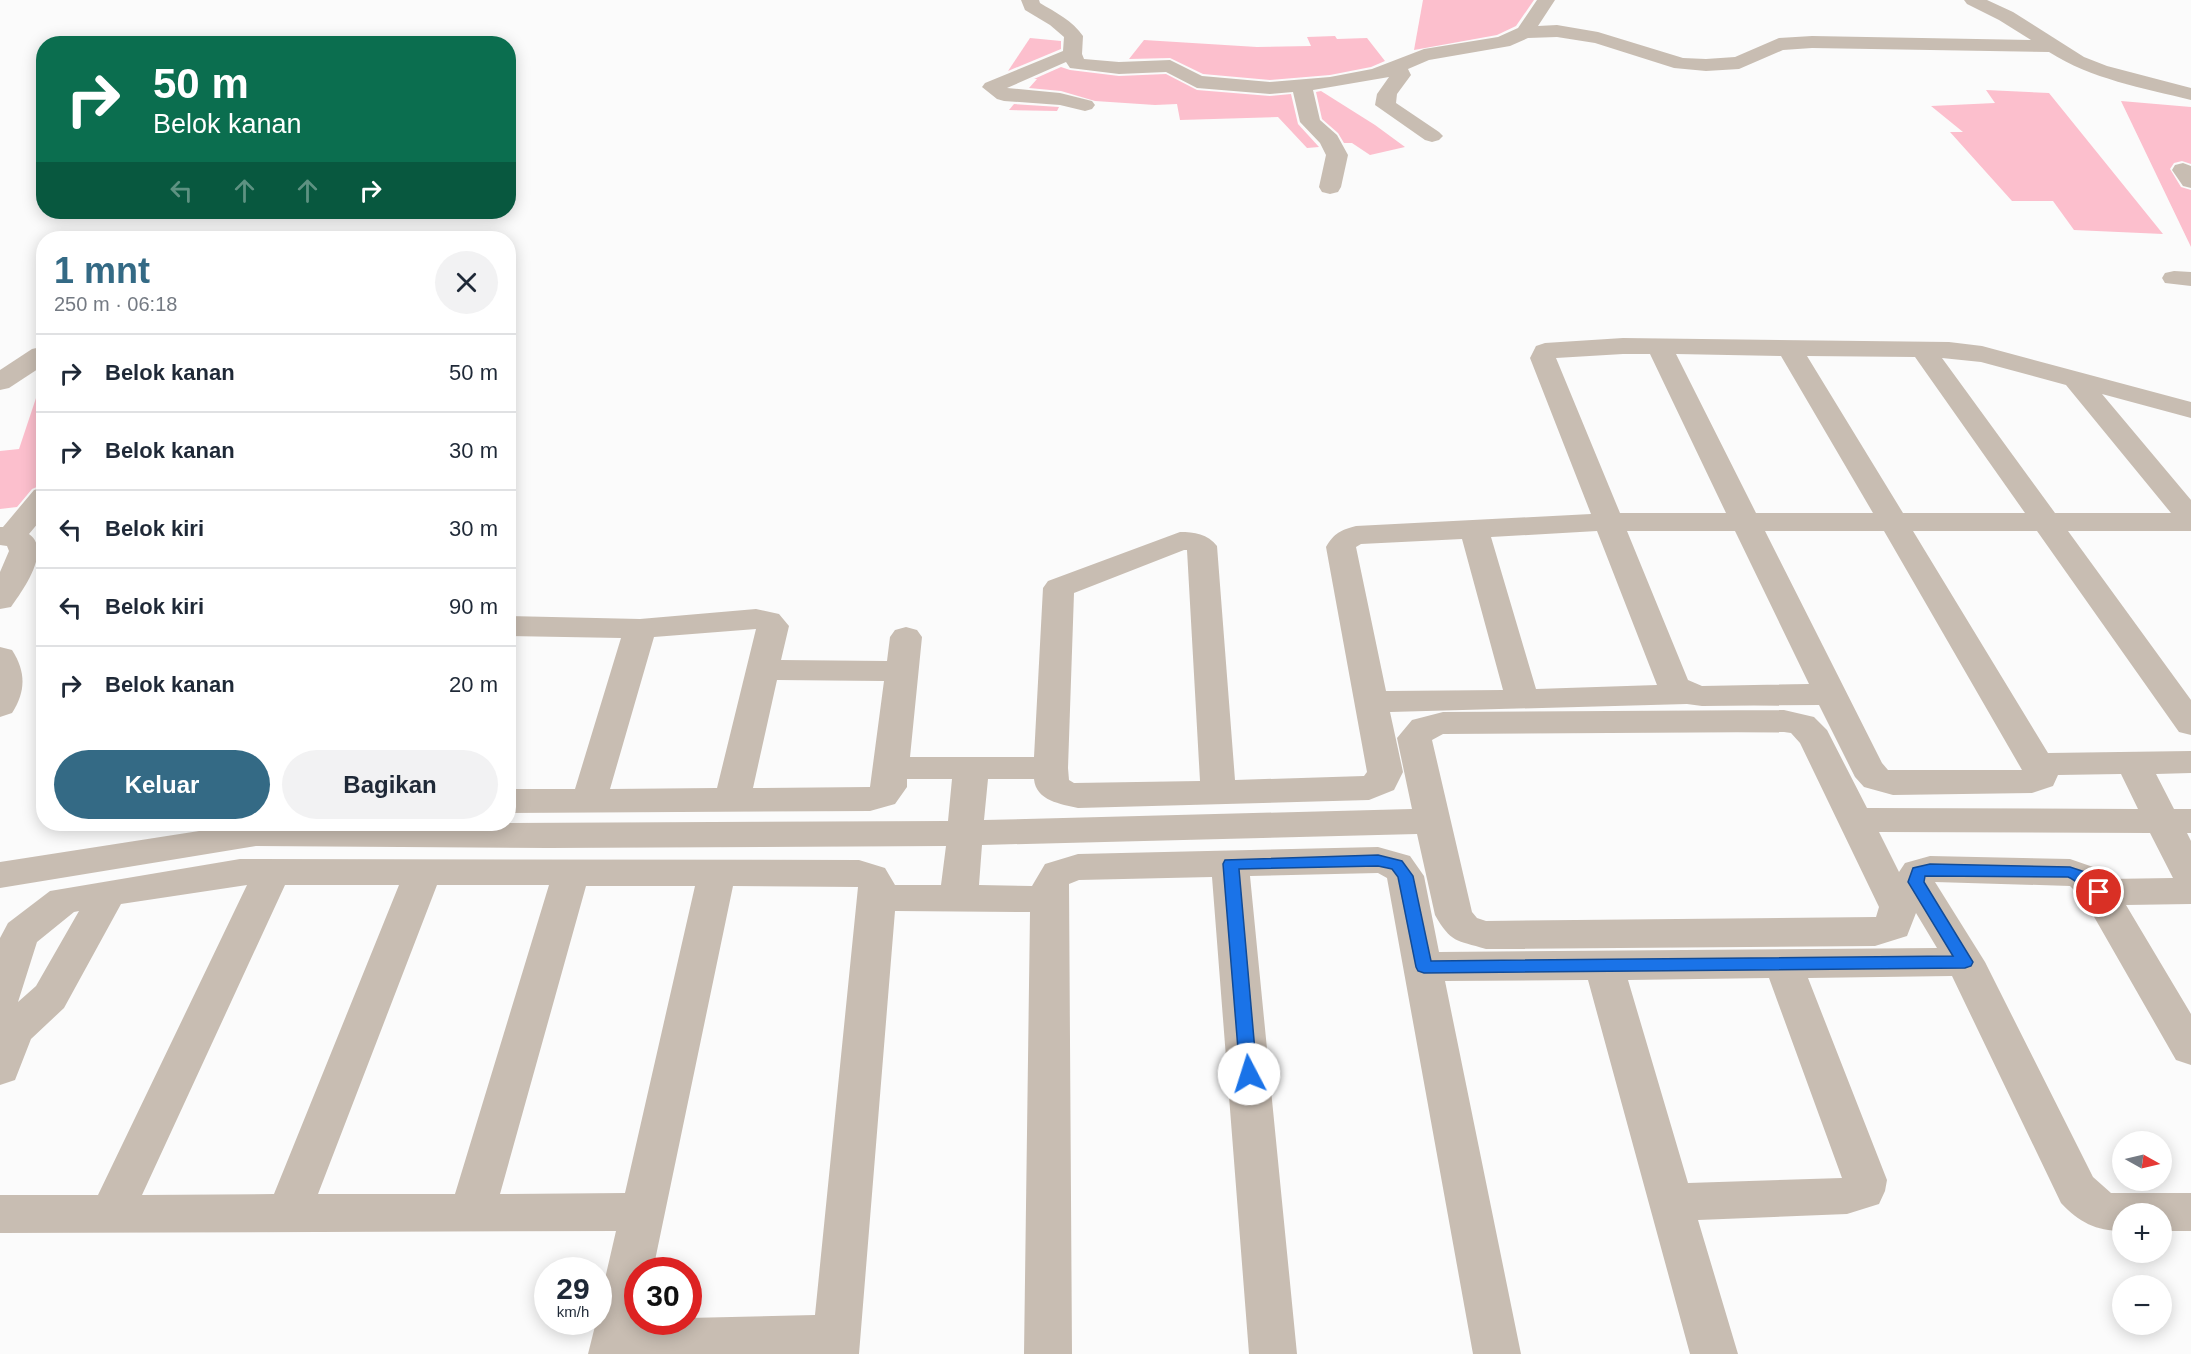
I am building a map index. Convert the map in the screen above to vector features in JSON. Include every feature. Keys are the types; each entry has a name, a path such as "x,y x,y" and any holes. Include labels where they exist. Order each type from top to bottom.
{"street":[{"path":"1030,0 1031,6 1069,30 1075,41 1072,54 1077,64 1119,68 1170,66 1197,82 1270,88 1357,78 1385,71 1424,55 1482,47 1503,42 1525,32 1557,31 1598,38 1681,64 1706,65 1739,63 1779,44 1812,42 2054,46"},
{"path":"1525,32 1546,0"},
{"path":"1973,0 2006,16 2077,61 2100,70 2191,94"},
{"path":"1072,54 1054,58 1034,70 992,87 1004,95 1060,99 1085,105"},
{"path":"1385,71 1400,72 1401,75 1387,94 1385,105 1432,136"},
{"path":"1302,85 1310,122 1329,140 1337,154 1330,187"},
{"path":"1659,346 1867,769 1876,779 1893,783 2032,781 2041,778 2038,764 1789,348"},
{"path":"1687,694 1674,686 1543,358 1545,351 1659,346 1923,350 1982,354 2191,410"},
{"path":"1923,350 2191,724"},
{"path":"0,382 36,358"},
{"path":"2075,379 2191,520"},
{"path":"0,600 25,558 24,547 20,540 6,536 36,504"},
{"path":"1218,792 1202,546 1192,541 1180,541 1059,588 1051,768 1052,784 1062,792 1078,796 1369,788 1382,782 1385,772 1341,547 1345,540 1356,536 1609,522 2191,520"},
{"path":"1474,529 1523,700"},
{"path":"516,629 640,629 756,619 768,621 773,626 732,800"},
{"path":"589,801 640,629"},
{"path":"516,801 870,799 882,796 889,787 906,637"},
{"path":"0,657 4,663 8,686 0,706"},
{"path":"763,670 902,671"},
{"path":"1371,702 1523,700 1687,694 1702,696 1830,694"},
{"path":"1772,721 1802,725 1815,738 1856,820 1898,907 1893,926 1875,932 1486,935 1463,928 1454,915 1414,738 1424,728 1443,723 1772,721"},
{"path":"2038,764 2191,762"},
{"path":"2133,764 2177,820 2191,876"},
{"path":"891,768 1051,768"},
{"path":"959,898 971,769"},
{"path":"1856,820 2177,820"},
{"path":"0,875 256,834 560,836 965,833 1432,821"},
{"path":"1048,1354 1049,899 1051,882 1058,873 1078,867 1378,860 1397,865 1405,876 1497,1354"},
{"path":"1230,864 1273,1354"},
{"path":"2191,1049 2099,892 2083,877 2070,872 1930,869 1918,872 1916,882 1965,962 2077,1190 2091,1205 2109,1212 2191,1212"},
{"path":"0,1069 4,1014 15,947 22,933 63,900 240,872 859,873 872,877 877,887 877,898 836,1345 614,1348 717,873"},
{"path":"111,1214 272,872"},
{"path":"289,1213 423,872"},
{"path":"472,1213 571,873"},
{"path":"2099,892 2191,891"},
{"path":"4,1014 50,997 108,893"},
{"path":"877,898 1049,899"},
{"path":"1424,967 1965,962"},
{"path":"1671,1202 1847,1196 1863,1191 1865,1179 1783,964"},
{"path":"1604,966 1713,1354"},
{"path":"0,1214 644,1212"}],"building":[{"path":"1423,0 1534,0 1516,26 1497,35 1414,50"},
{"path":"1335,36 1337,39 1367,38 1385,61 1371,67 1330,75 1270,80 1203,74 1170,58 1129,59 1144,40 1257,47 1311,46 1307,37"},
{"path":"1030,38 1061,41 1061,49 1008,71"},
{"path":"1061,67 1119,76 1166,74 1197,90 1270,96 1291,94 1298,124 1319,147 1307,148 1278,117 1180,120 1177,104 1155,105 1095,101 1061,91 1029,88 1037,79 1034,79"},
{"path":"1986,90 2049,93 2163,234 2074,230 2053,201 2012,201 1950,132 1963,132 1931,106 1995,103"},
{"path":"1321,91 1405,147 1370,155 1352,143 1344,143 1338,133 1322,119 1316,92"},
{"path":"2121,101 2191,107 2191,164 2182,161 2174,163 2170,169 2181,187 2191,190 2191,247"},
{"path":"1014,104 1059,107 1057,111 1009,110"},
{"path":"36,398 36,487 17,507 0,509 0,451 19,449"}],"route":[{"path":"1249,1074 1230,864 1378,860 1397,865 1405,876 1424,967 1965,962 1916,882 1918,872 1930,869 2070,872 2083,877 2099,892"}]}
